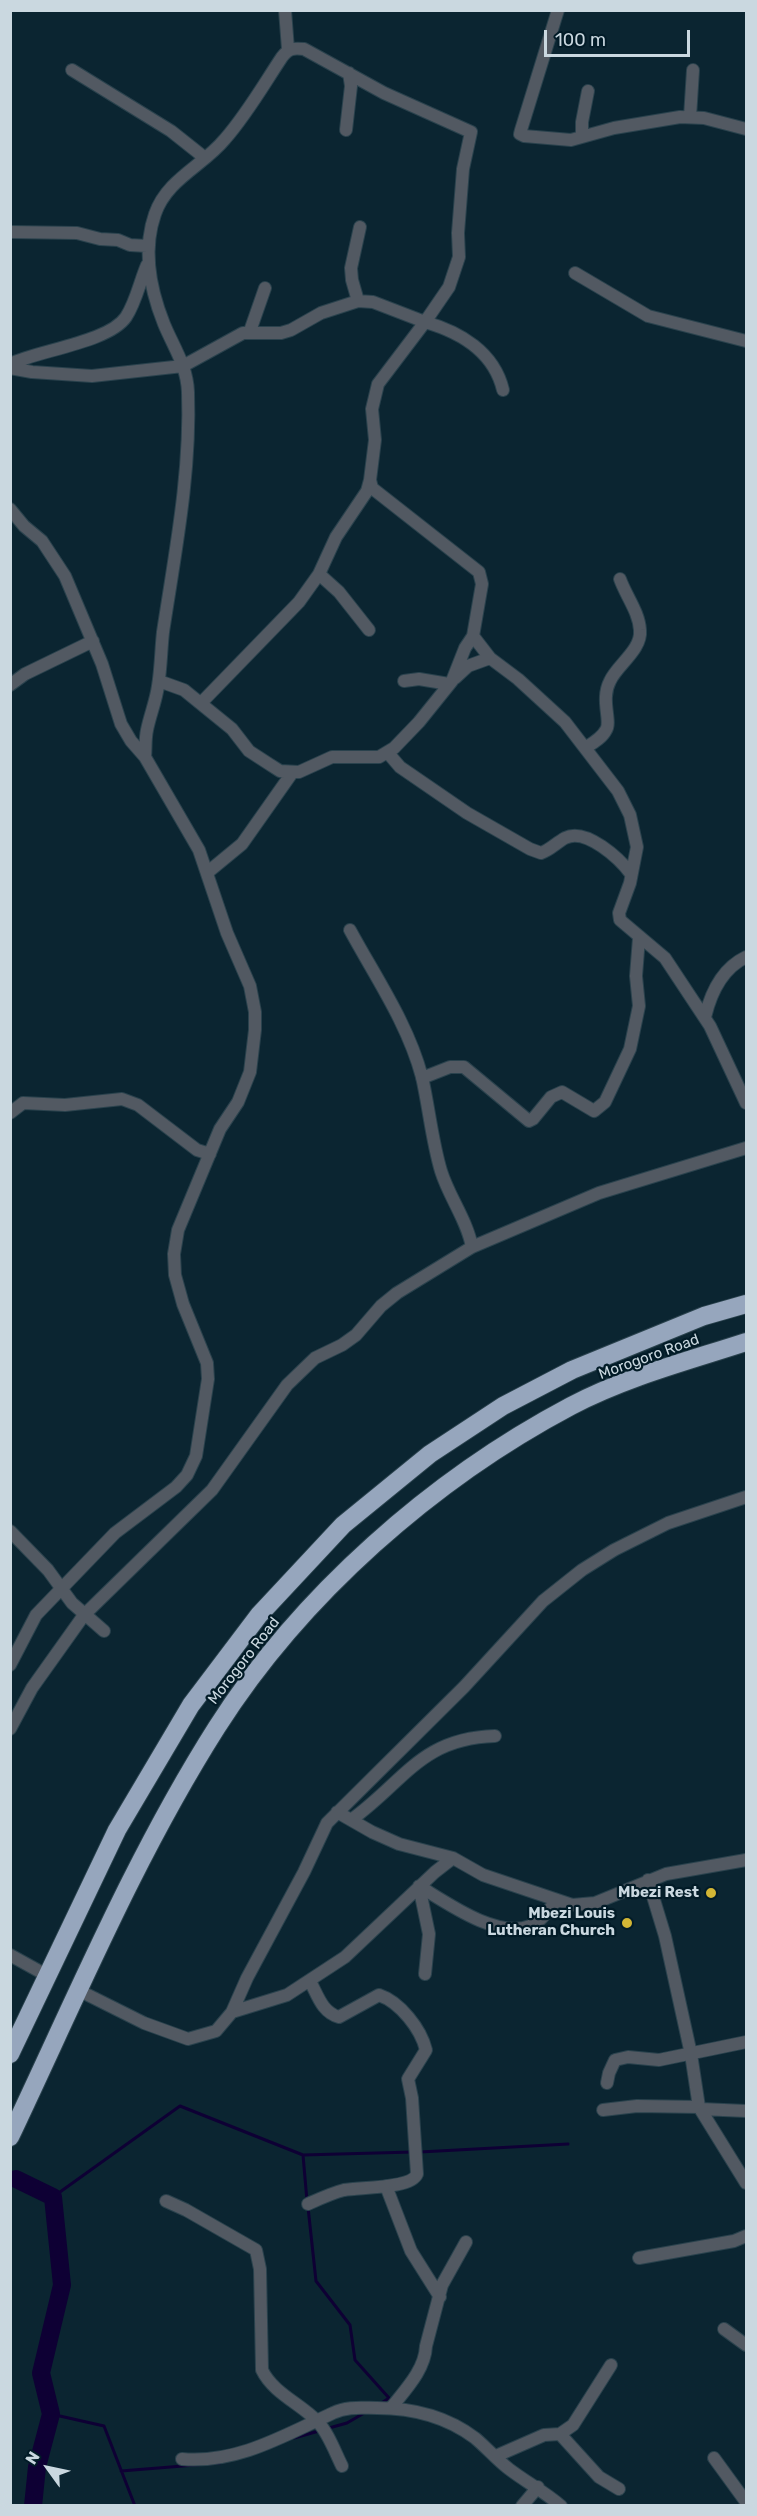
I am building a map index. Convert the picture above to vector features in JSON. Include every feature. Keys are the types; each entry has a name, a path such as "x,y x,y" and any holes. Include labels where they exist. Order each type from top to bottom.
{"highway":[{"name":"Morogoro Road","path":"10,2054 117,1830 191,1705 259,1616 344,1525 430,1454 503,1406 572,1370 704,1316 747,1304"},
{"name":"Morogoro Road","path":"10,2137 78,1990 160,1823 218,1725 281,1638 380,1537 467,1469 572,1406 649,1373 747,1342"}],"street":[{"path":"145,757 147,731 159,681 163,634 177,556 186,457 188,394 178,350 164,324 147,264 147,246 160,201 182,176 226,139 288,50 285,10"},
{"path":"558,10 520,134 554,139 582,137 624,126 690,117 730,123 747,129"},
{"path":"201,703 299,602 319,574 336,537 367,490 375,455 373,402 378,384 449,287 459,257 458,233 463,169 472,136 471,132 384,93 304,49 288,50"},
{"path":"72,70 171,131 205,158"},
{"path":"690,117 693,70"},
{"path":"346,130 351,86 349,73"},
{"path":"582,137 582,123 588,91"},
{"path":"358,301 351,268 360,227"},
{"path":"10,232 72,232 100,239 118,240 130,245 147,246"},
{"path":"10,366 28,356 91,340 120,323 132,305 147,264"},
{"path":"575,273 648,316 747,341"},
{"path":"250,332 265,288"},
{"path":"10,366 41,373 92,376 183,366 243,333 281,333 321,314 358,301 373,302 447,329 474,345 497,372 503,390"},
{"path":"370,480 372,488 415,519 479,572 482,584 473,636 465,648 451,683"},
{"path":"10,509 24,526 42,541 65,576 93,641 122,724 179,813 208,872 227,933 250,986 255,1012 250,1072 238,1102 220,1129 178,1230 174,1254 175,1275 183,1304 207,1364 208,1379 196,1456 187,1475 176,1487 115,1533 36,1615 10,1665"},
{"path":"319,574 339,592 369,630"},
{"path":"585,748 607,730 609,723 604,696 610,680 637,644 641,632 635,610 620,579"},
{"path":"473,636 490,658 555,712 618,791 630,815 637,847 628,890 619,913 620,920 639,938 656,948 665,958 705,1017 747,1103"},
{"path":"10,685 24,674 93,641"},
{"path":"159,681 180,687 232,729 249,751 280,771 292,773 332,757 370,758 388,753 409,733 468,666 490,658"},
{"path":"404,681 419,679 451,683"},
{"path":"388,753 406,772 467,813 530,849 545,852 566,838 584,838 611,851 631,874"},
{"path":"208,872 242,844 292,773"},
{"path":"350,930 401,1018 422,1078 441,1169 451,1200 469,1233 472,1247"},
{"path":"422,1078 450,1067 464,1067 529,1121 550,1097 562,1092 588,1109 594,1111 598,1109 605,1102 622,1067 634,1034 639,1006 636,976 639,938"},
{"path":"705,1017 709,1000 730,966 747,957"},
{"path":"10,1113 23,1103 65,1105 122,1099 138,1105 197,1150 210,1154"},
{"path":"10,1729 32,1688 84,1615 212,1490 298,1372 315,1358 342,1345 356,1335 381,1306 397,1293 472,1247 599,1193 747,1148"},
{"path":"78,1990 144,2023 188,2039 216,2031 232,2012 247,1978 304,1872 321,1832 338,1812 464,1687 543,1601 582,1570 614,1550 668,1523 747,1497"},
{"path":"10,1531 63,1589 72,1603 104,1631"},
{"path":"351,1820 371,1805 411,1766 434,1750 455,1740 495,1736"},
{"path":"338,1812 399,1844 453,1858 483,1875 572,1905 595,1903 666,1874 747,1860"},
{"path":"232,2012 287,1995 345,1957 419,1886 453,1858"},
{"path":"648,1880 665,1936 691,2054 700,2108 747,2183"},
{"path":"419,1886 482,1921 510,1929 533,1925 557,1900"},
{"path":"419,1886 429,1934 425,1974"},
{"path":"10,1955 48,1976"},
{"path":"308,2204 344,2190 411,2181 417,2174 412,2098 408,2079 426,2050 423,2040 395,2003 387,1998 380,1995 339,2017 329,2014 310,1981"},
{"path":"607,2084 615,2060 628,2057 659,2060 747,2042"},
{"path":"603,2110 637,2106 747,2111"},
{"path":"386,2186 411,2251 440,2297"},
{"path":"166,2201 255,2249 260,2269 262,2370 267,2378 295,2405 318,2421 342,2466"},
{"path":"639,2258 734,2241 747,2236"},
{"path":"391,2408 416,2374 425,2356 442,2285 466,2242"},
{"path":"724,2329 747,2345"},
{"path":"496,2457 544,2435 560,2434 573,2425 611,2365"},
{"path":"182,2459 216,2458 246,2451 288,2437 335,2412 346,2409 365,2406 391,2408 427,2414 449,2422 476,2439 511,2470 561,2505"},
{"path":"560,2434 599,2477 619,2489"},
{"path":"714,2458 747,2502"},
{"path":"522,2505 538,2487"}],"waterway":[{"path":"53,2197 180,2106 303,2155 413,2152"},
{"path":"420,2152 568,2144"},
{"path":"303,2155 307,2201"},
{"path":"16,2179 53,2197 62,2285 41,2373 51,2414 37,2467 33,2506"},
{"path":"308,2207 316,2281 350,2325 355,2360 389,2398 380,2404"},
{"path":"329,2428 347,2423 366,2412"},
{"path":"51,2414 104,2426 135,2506"},
{"path":"294,2438 319,2431"},
{"path":"121,2471 220,2463"}],"place":[{"name":"Mbezi Rest","path":"711,1893"},
{"name":"Mbezi Louis Lutheran Church","path":"627,1923"}]}
